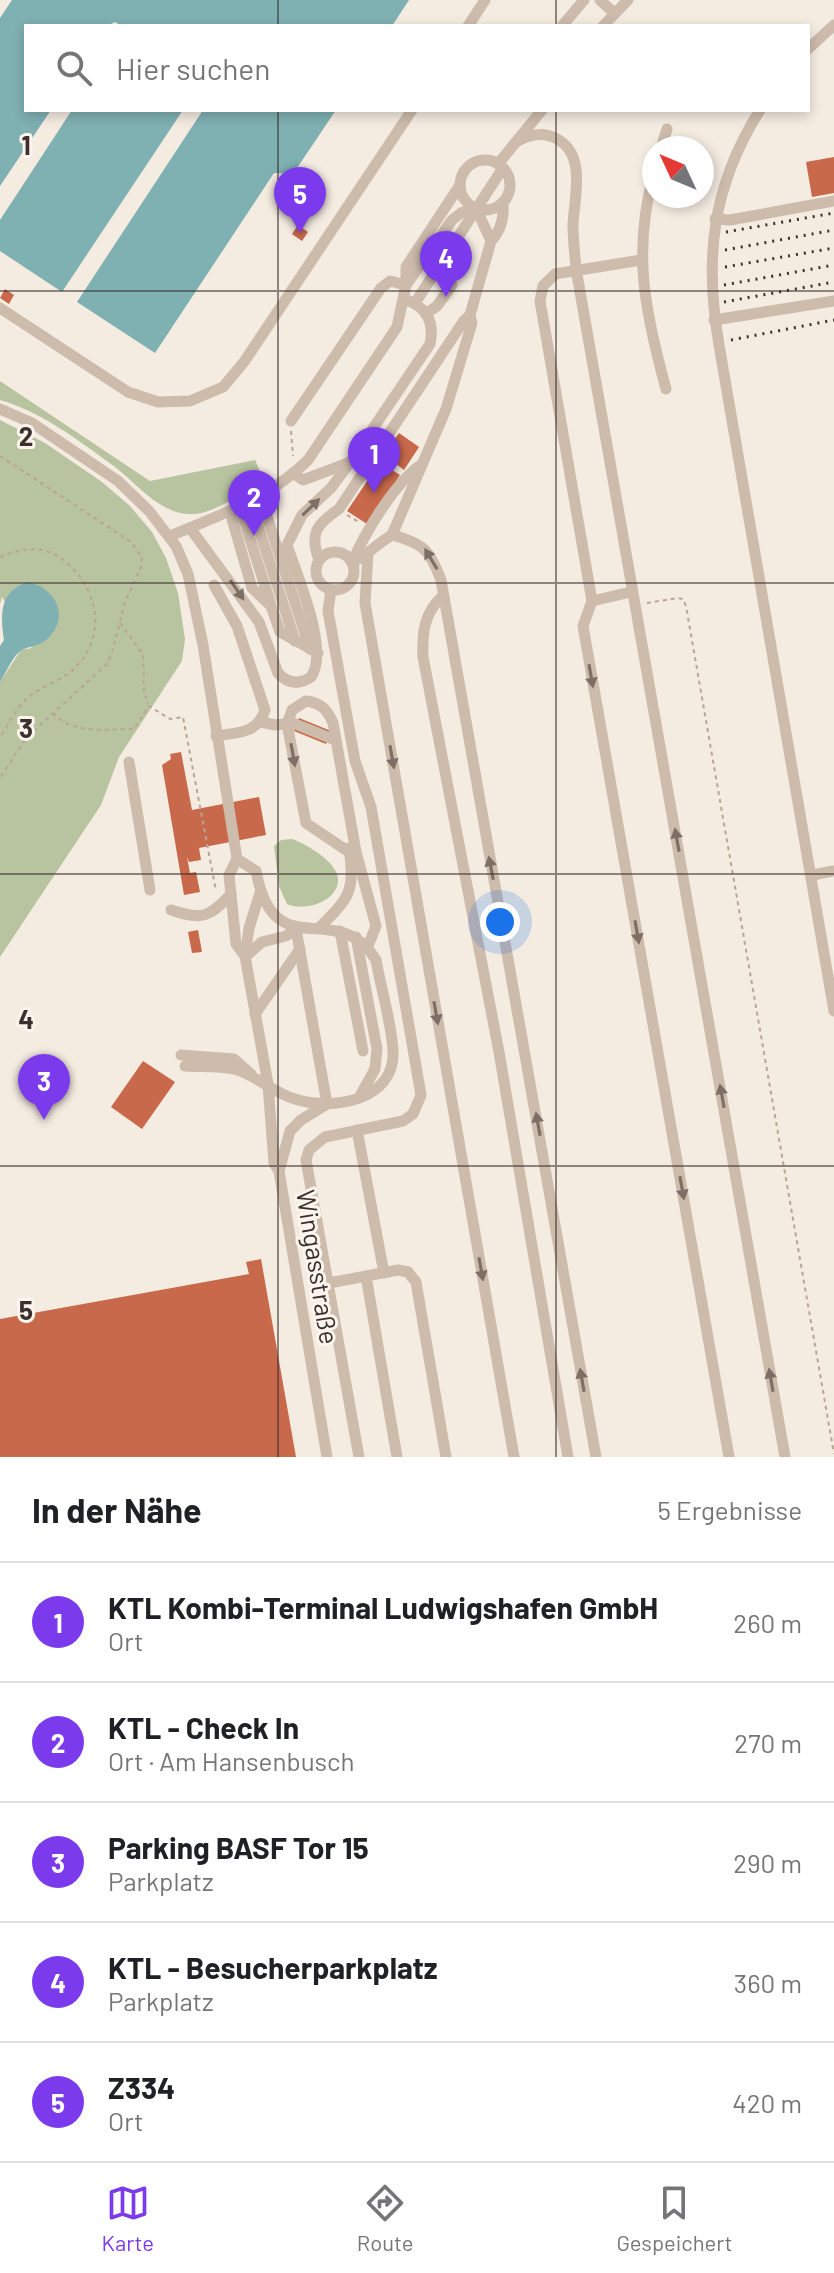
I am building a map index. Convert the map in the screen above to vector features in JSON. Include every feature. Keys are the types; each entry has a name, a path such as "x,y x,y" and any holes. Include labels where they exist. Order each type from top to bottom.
{"street":[{"path":"469,24 485,0"},
{"path":"564,24 584,0"},
{"path":"600,0 614,13"},
{"path":"605,24 626,1"},
{"path":"810,47 834,25"},
{"path":"0,308 128,392 158,402 190,401 223,387 244,362 411,112"},
{"path":"170,536 245,504 294,474 308,460 397,327 410,301 539,112"},
{"path":"759,112 727,175 715,219 710,280 714,320 834,1011"},
{"path":"665,136 667,129"},
{"path":"516,142 528,136 547,135 561,140 572,153 577,172 573,228 576,269 785,1457"},
{"path":"190,528 259,622 278,673 290,682 304,682 311,677 318,663 287,545 302,515 331,488 430,344 432,331 427,313 410,301 406,267 460,185 464,172 473,163 486,160 500,166 510,185 470,315 339,509 319,525 314,535 314,545 319,560"},
{"path":"460,185 464,199 476,208 491,241"},
{"path":"715,219 730,220 834,201"},
{"path":"406,285 452,220 476,208 490,210 503,203"},
{"path":"649,208 641,260 650,330 666,389"},
{"path":"641,260 555,274 543,286 540,301 592,601 583,626 729,1457"},
{"path":"291,421 381,288 390,281 406,285"},
{"path":"427,313 437,306 452,285"},
{"path":"714,320 834,301"},
{"path":"352,563 392,535 446,409 472,323 470,315"},
{"path":"0,409 32,423 118,481 170,536 188,574 203,645 237,859 229,875 236,944 245,956"},
{"path":"294,474 303,480 351,461"},
{"path":"352,563 339,553 328,553 319,560 315,572 320,584 331,590 347,586 353,578 352,563 370,530 406,476 421,464"},
{"path":"245,504 314,651"},
{"path":"245,504 252,588 271,606 280,632 314,651"},
{"path":"245,504 295,641"},
{"path":"392,535 420,544 433,558 441,580 596,1457"},
{"path":"368,554 365,603 514,1457"},
{"path":"214,585 237,626 265,710 261,722 249,730 216,736"},
{"path":"347,586 365,603"},
{"path":"331,590 328,611 355,761 371,807 421,1095 413,1114 403,1121 325,1137 309,1150 306,1160 359,1457"},
{"path":"592,601 631,592"},
{"path":"443,596 429,612 422,639 423,657 499,1052 568,1457"},
{"path":"264,637 280,632"},
{"path":"349,852 306,823 287,724 288,717 306,701 315,702 329,713 356,852 376,926 368,946"},
{"path":"261,722 287,724 335,740"},
{"path":"319,928 344,903 352,880 332,761"},
{"path":"129,762 150,890"},
{"path":"183,1060 233,1069 293,1099 327,1104 359,1099 386,1081 393,1051 376,960 368,946 340,931 296,929 276,919 260,893 256,871 237,859"},
{"path":"812,875 834,871"},
{"path":"260,893 249,928 245,956 268,1084 274,1163 279,1171"},
{"path":"171,910 195,917 214,912 231,894"},
{"path":"296,929 327,1104"},
{"path":"245,956 262,942 286,936 296,929"},
{"path":"340,931 363,1051"},
{"path":"356,937 377,1049 375,1069 359,1099"},
{"path":"255,1014 300,949"},
{"name":"Wingasstraße","path":"327,1104 301,1120 290,1131 279,1171 327,1457"},
{"path":"357,1130 384,1273"},
{"path":"329,1283 398,1270 408,1272 416,1282 446,1457"},
{"path":"366,1276 397,1457"}],"path":[{"path":"0,456 138,549 142,557 106,665 26,738 0,778"},
{"path":"339,509 370,530"},
{"path":"0,557 35,547 48,550 71,567 88,587 96,608 89,648 74,669 44,685 23,702 0,737"},
{"path":"635,609 647,603 678,598 683,599 686,606 834,1454"},
{"path":"120,622 143,654 144,691 149,706 170,719 183,717 219,908"},
{"path":"52,712 71,727 134,729 149,706"}],"green space":[{"path":"0,381 150,481 255,460 264,480 230,501 202,513 181,513 170,509 159,504 111,464 58,427 30,411 0,400"},
{"path":"0,420 45,443 102,482 130,506 152,532 166,558 178,593 185,639 182,661 119,757 101,805 0,957 0,682 21,650 32,648 2,597 0,604"},
{"path":"292,839 320,855 337,873 338,880 332,894 310,906 287,904 279,886 274,846 281,840"}],"water":[{"path":"12,0 409,0 393,24 24,24 24,112 50,112 0,186 0,18"},
{"path":"71,112 182,112 62,292 0,251 0,220"},
{"path":"202,112 335,112 293,174 274,173 155,353 77,302"},
{"path":"28,582 38,585 53,597 59,614 58,623 46,640 19,652 0,682 4,604 12,591"}],"building":[{"path":"834,157 834,193 812,197 806,162"},
{"path":"298,225 308,232 302,241 292,234"},
{"path":"5,289 14,295 9,304 0,298"},
{"path":"399,433 419,447 404,470 396,464 392,470 400,475 367,524 347,511 380,462 386,458 383,456"},
{"path":"299,718 331,731 326,744 294,731"},
{"path":"181,752 192,810 259,797 266,835 199,848 201,860 189,862 187,857 190,873 196,872 200,892 184,895 162,765 171,759 170,754"},
{"path":"198,930 202,952 192,953 188,932"},
{"path":"143,1061 175,1082 142,1129 111,1107"},
{"path":"261,1259 296,1457 0,1457 0,1319 249,1274 246,1262"}],"railway":[{"path":"726,232 834,213"},
{"path":"725,250 834,230"},
{"path":"725,267 834,248"},
{"path":"724,285 834,265"},
{"path":"724,302 834,282"},
{"path":"731,340 834,320"}],"place":[{"name":"Z334","path":"300,233"},
{"name":"KTL - Besucherparkplatz","path":"446,297"},
{"name":"KTL Kombi-Terminal Ludwigshafen GmbH","path":"374,493"},
{"name":"KTL - Check In","path":"254,536"},
{"name":"Parking BASF Tor 15","path":"44,1120"}]}
